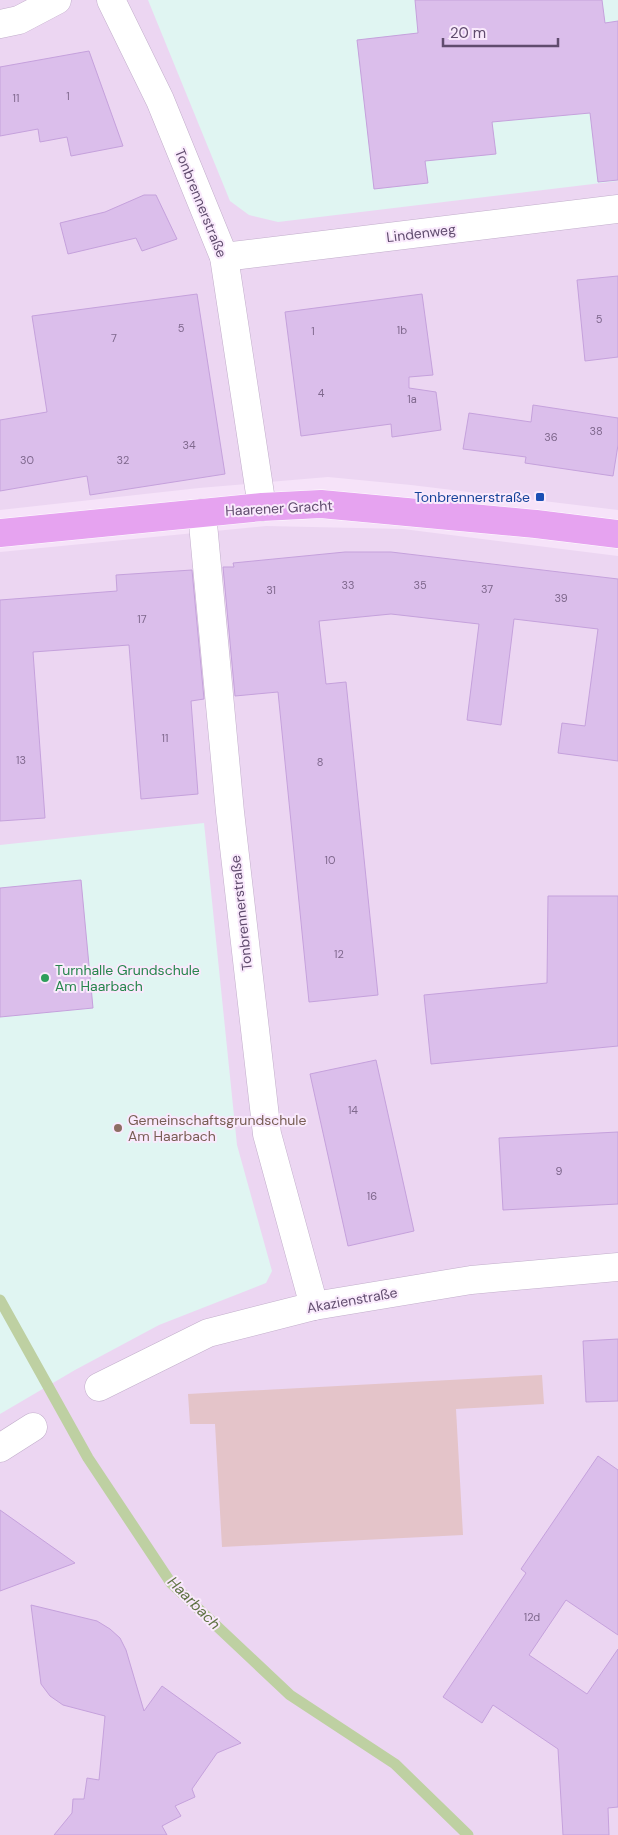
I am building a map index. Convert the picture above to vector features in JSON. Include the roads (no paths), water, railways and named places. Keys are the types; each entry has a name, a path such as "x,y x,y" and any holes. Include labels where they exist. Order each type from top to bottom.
{"main road":[{"name":"Haarener Gracht","path":"0,533 262,507 321,504 527,523 618,534"}],"street":[{"path":"0,24 19,20 57,0"},
{"name":"Tonbrennerstraße","path":"111,0 160,100 224,257 262,507"},
{"name":"Lindenweg","path":"224,257 618,209"},
{"name":"Tonbrennerstraße","path":"202,513 230,812 267,1134 314,1306"},
{"name":"Akazienstraße","path":"99,1387 208,1333 314,1306 471,1280 618,1267"},
{"path":"0,1448 33,1427"}],"waterway":[{"name":"Haarbach","path":"0,1300 88,1458 171,1583 290,1695 395,1764 468,1835"}],"place":[{"name":"Tonbrennerstraße","path":"540,497"},
{"name":"Turnhalle Grundschule Am Haarbach","path":"45,978"},
{"name":"Gemeinschaftsgrundschule Am Haarbach","path":"118,1128"}]}
